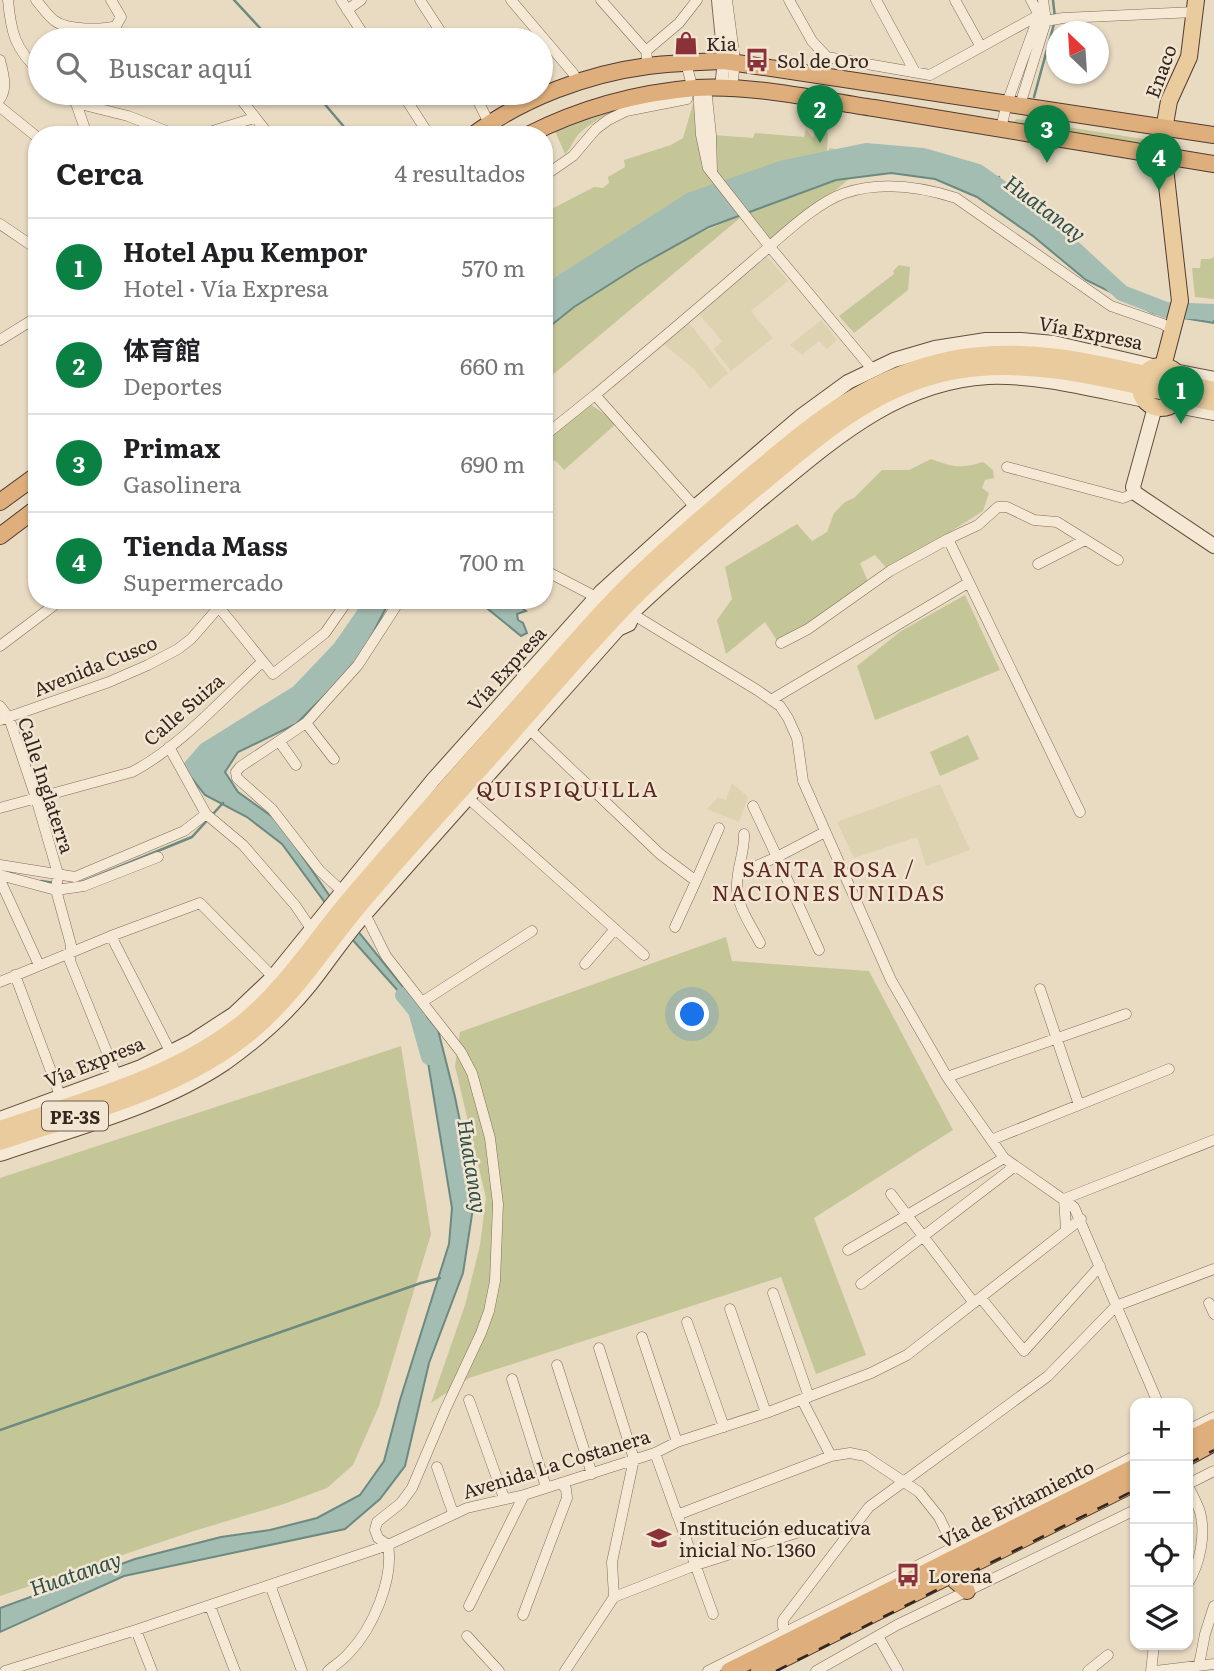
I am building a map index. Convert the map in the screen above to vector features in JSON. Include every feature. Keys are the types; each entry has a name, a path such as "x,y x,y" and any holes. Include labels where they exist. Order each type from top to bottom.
{"highway":[{"path":"553,93 647,58 686,63 729,61 1214,135"},
{"path":"546,126 596,106 642,95 710,88 824,100 1214,164"},
{"path":"485,126 523,105"},
{"path":"0,502 28,482"},
{"path":"0,536 28,515"},
{"path":"1193,1438 1214,1427"},
{"path":"1193,1454 1214,1443"},
{"name":"Vía de Evitamiento","path":"729,1671 1118,1470 1130,1468"},
{"name":"Vía de Evitamiento","path":"759,1671 1130,1486"},
{"path":"950,1576 967,1591"}],"main road":[{"name":"Enaco","path":"1161,386 1180,301 1163,127 1169,102 1189,57 1196,6"},
{"name":"Vía Expresa","path":"0,1129 186,1074 250,1033 296,988 321,939 353,903 468,798 529,729 606,625 618,600 695,507 800,417 848,382 872,369 935,348 986,340 1021,340 1054,343 1161,386 1214,403"},
{"name":"Vía Expresa","path":"353,903 433,780 618,600 846,416 903,387 950,372 990,366 1030,367 1161,386 1214,390"},
{"name":"Vía Expresa","path":"1161,386 1214,379"},
{"name":"Vía Expresa","path":"1161,386 1214,413"},
{"path":"1161,386 1133,487 1135,493 1214,545"},
{"path":"606,625 593,613 618,600"},
{"name":"Vía Expresa","path":"0,1119 117,1077 171,1053 223,1022 273,976 321,939 606,625"},
{"name":"Vía Expresa","path":"0,1154 155,1099 224,1063 255,1041 309,986 321,939"},
{"name":"Vía Expresa","path":"0,1142 148,1084"}],"street":[{"path":"8,0 10,25 16,43 28,61"},
{"path":"36,0 56,22 64,26 93,28"},
{"path":"110,28 116,26 121,17 111,0"},
{"path":"341,0 359,28"},
{"path":"347,10 360,0"},
{"path":"420,0 438,28"},
{"path":"511,0 535,28"},
{"path":"601,0 647,58 697,0"},
{"path":"718,0 729,61"},
{"path":"553,170 573,156 596,129 608,120 626,111 687,99 710,88 729,61 727,0"},
{"path":"789,0 811,41 827,57 930,75 981,47 1045,19 1196,6"},
{"path":"876,0 915,72"},
{"path":"955,0 981,47"},
{"path":"1031,0 1045,19"},
{"path":"1001,128 1014,104 1045,19 1043,0"},
{"path":"553,49 578,83"},
{"path":"0,60 5,82 2,96"},
{"path":"686,63 710,88 706,164 770,247 872,369"},
{"path":"77,105 84,126"},
{"path":"84,105 128,116 154,126"},
{"path":"245,105 262,126"},
{"path":"410,105 423,126"},
{"path":"480,105 489,123"},
{"path":"0,107 28,130"},
{"path":"227,126 254,117"},
{"path":"553,429 822,205 843,194 877,187 934,190 956,198 1111,306 1163,324 1174,331"},
{"path":"0,224 28,243"},
{"path":"0,340 28,323"},
{"path":"595,395 695,507"},
{"path":"1007,467 1123,498 1135,493"},
{"path":"781,643 808,629 890,571 978,526 998,507 1007,507 1034,520 1057,522 1118,560"},
{"path":"948,539 1080,812"},
{"path":"1038,564 1085,540"},
{"path":"553,574 618,600 780,706 792,726 803,781 891,980 947,1077 1003,1158 1074,1207 1156,1398"},
{"path":"771,700 968,583"},
{"path":"0,646 49,609"},
{"name":"Avenida Cusco","path":"4,719 109,682 148,665 191,639 214,609"},
{"path":"223,609 270,673 275,673 325,634 342,609"},
{"path":"327,1671 349,1653 363,1634 386,1589 390,1565 388,1545 378,1538 374,1530 377,1522 401,1503 420,1473 444,1410 489,1311 498,1256 498,1204 485,1117 471,1073 461,1052 386,956 353,903 320,872 272,809 237,778 236,772 240,766 306,723 358,665 394,609"},
{"name":"Calle Suiza","path":"0,808 132,772 169,747 262,662"},
{"name":"Calle Inglaterra","path":"0,706 36,798 57,881 71,952 70,961 117,1077"},
{"path":"306,723 334,759"},
{"path":"529,729 660,854 696,881"},
{"path":"279,741 296,765"},
{"path":"169,747 206,814 243,845 321,939"},
{"path":"468,798 644,955"},
{"path":"754,806 819,950"},
{"path":"39,965 0,877 57,881 75,877 184,831 206,814"},
{"path":"676,927 719,828"},
{"path":"738,874 825,832"},
{"path":"744,834 745,847 738,874 738,896 760,943"},
{"path":"0,865 84,886 158,856"},
{"path":"0,982 200,903 273,976"},
{"path":"585,964 615,929"},
{"path":"422,1002 532,931"},
{"path":"111,936 171,1053"},
{"path":"15,975 61,1098"},
{"path":"1040,989 1079,1105"},
{"path":"947,1077 1126,1014"},
{"path":"991,1140 1169,1069"},
{"path":"1064,1199 1214,1140"},
{"path":"848,1250 1003,1158"},
{"path":"861,1284 1015,1166"},
{"path":"891,1194 923,1238 1024,1351 1100,1266"},
{"path":"1064,1199 1066,1229"},
{"name":"Avenida La Costanera","path":"5,1671 210,1606 388,1545 453,1513 592,1474 871,1373 906,1355 1081,1219"},
{"path":"789,1631 783,1627 783,1620 869,1507 1048,1376 1116,1306 1214,1269"},
{"path":"773,1293 805,1399 831,1456"},
{"path":"1209,1303 1214,1314"},
{"path":"730,1309 766,1413"},
{"path":"687,1322 724,1427"},
{"path":"642,1336 677,1442"},
{"path":"599,1348 634,1459 612,1562 614,1597"},
{"path":"557,1365 592,1474"},
{"path":"512,1379 546,1487"},
{"path":"469,1400 504,1498"},
{"path":"1193,1428 1214,1417"},
{"path":"654,1453 713,1614"},
{"path":"677,1515 831,1456 850,1453 865,1456 919,1492 939,1517 954,1548"},
{"path":"708,1671 954,1548 1118,1470 1130,1459"},
{"path":"437,1467 453,1513"},
{"path":"1193,1482 1214,1471"},
{"path":"523,1615 567,1498 566,1489 561,1483"},
{"path":"469,1606 524,1494"},
{"path":"1193,1496 1200,1512 1202,1526 1193,1575"},
{"path":"820,1670 897,1625 1130,1512"},
{"path":"565,1671 614,1597 696,1565 799,1532"},
{"path":"270,1585 302,1671"},
{"path":"210,1606 235,1671"},
{"path":"1199,1665 1214,1606"},
{"path":"136,1630 152,1671"},
{"path":"467,1636 499,1671"},
{"path":"877,1636 898,1671"},
{"path":"1154,1650 1153,1671 1214,1664"},
{"path":"1088,1671 1108,1655"}],"shaded area":[{"path":"866,151 923,156 978,172 1030,208 1122,293 1165,310 1214,312 1214,323 1153,313 1086,280 1033,236 977,197 935,179 891,173 836,180 709,227 637,267 574,307 553,324 553,288 691,200 784,168"},
{"path":"765,254 788,281 751,311 773,338 731,371 714,349 722,341 699,314"},
{"path":"687,320 728,373 710,389 694,369 661,342"},
{"path":"821,320 837,340 827,349 819,341 802,355 790,345"},
{"path":"368,609 385,609 358,662 296,724 238,752 225,772 238,792 278,821 331,898 438,1030 475,1195 463,1273 429,1363 405,1466 380,1499 345,1529 124,1576 0,1632 0,1608 135,1559 221,1537 270,1530 317,1518 360,1495 384,1461 400,1400 449,1244 452,1208 424,1038 416,1011 351,938 282,844 247,817 205,795 187,772 206,750 298,693 340,649"},
{"path":"488,609 526,611 517,614 527,633 521,636"},
{"path":"732,783 748,797 739,822 707,809 718,797 726,800"},
{"path":"940,784 970,850 926,866 917,837 854,858 837,822"}],"green space":[{"path":"709,103 714,135 753,138 755,133 804,137 806,129 813,138 815,131 828,133 827,152 830,148 856,153 784,168 689,202 553,288 553,208 594,187 603,188 609,183 608,177 625,167 624,160 671,145 683,138 693,104"},
{"path":"612,112 582,131 565,154 555,131"},
{"path":"1017,119 1143,139 1142,143 1012,123"},
{"path":"850,178 770,247 747,212 836,180"},
{"path":"742,216 763,245 740,218 553,374 553,324 638,265"},
{"path":"1214,257 1214,299 1195,297 1192,268 1200,268 1201,259"},
{"path":"899,265 910,267 908,290 854,333 839,316 894,274 893,271"},
{"path":"590,404 617,423 564,470 553,461 553,435"},
{"path":"931,459 957,466 983,462 993,470 994,478 985,480 982,488 989,493 983,511 889,571 875,555 860,563 870,586 780,645 765,622 726,654 717,620 732,599 725,567 797,524 812,541 827,532 834,513 845,502 854,498 882,470 909,470"},
{"path":"965,595 1000,670 875,720 857,666 901,631"},
{"path":"968,735 979,759 940,776 930,752"},
{"path":"726,937 732,961 869,971 953,1130 814,1218 866,1355 816,1374 781,1277 469,1378 431,1403 465,1305 480,1245 486,1198 455,1066 460,1032"},
{"path":"401,1046 431,1234 379,1406 353,1465 327,1488 284,1504 0,1596 0,1178"}],"waterway":[{"path":"234,0 260,28"},
{"path":"1053,0 1055,18"},
{"path":"1034,97 1046,53"},
{"path":"326,105 343,126"},
{"path":"553,288 691,200 784,168 866,151 923,156 978,172 1030,208 1122,293 1166,310 1214,312"},
{"path":"995,187 999,177"},
{"path":"187,772 206,750 298,693 340,649 368,609"},
{"path":"82,882 192,837 223,803"},
{"path":"41,881 55,883"},
{"name":"Huatanay","path":"403,995 416,1011 429,1057"},
{"path":"0,1430 440,1278"}],"railway":[{"path":"1193,1461 1214,1450"},
{"path":"776,1671 1130,1493"}],"place":[{"name":"Kia","path":"686,43"},
{"name":"Sol de Oro","path":"757,60"},
{"name":"体育館","path":"820,143"},
{"name":"Primax","path":"1047,163"},
{"name":"Tienda Mass","path":"1159,191"},
{"name":"Hotel Apu Kempor","path":"1181,424"},
{"name":"Institución educativa inicial No. 1360","path":"659,1538"},
{"name":"Lorena","path":"908,1575"}],"district":[{"name":"QUISPIQUILLA","path":"568,787"},
{"name":"SANTA ROSA / NACIONES UNIDAS","path":"829,879"}]}
